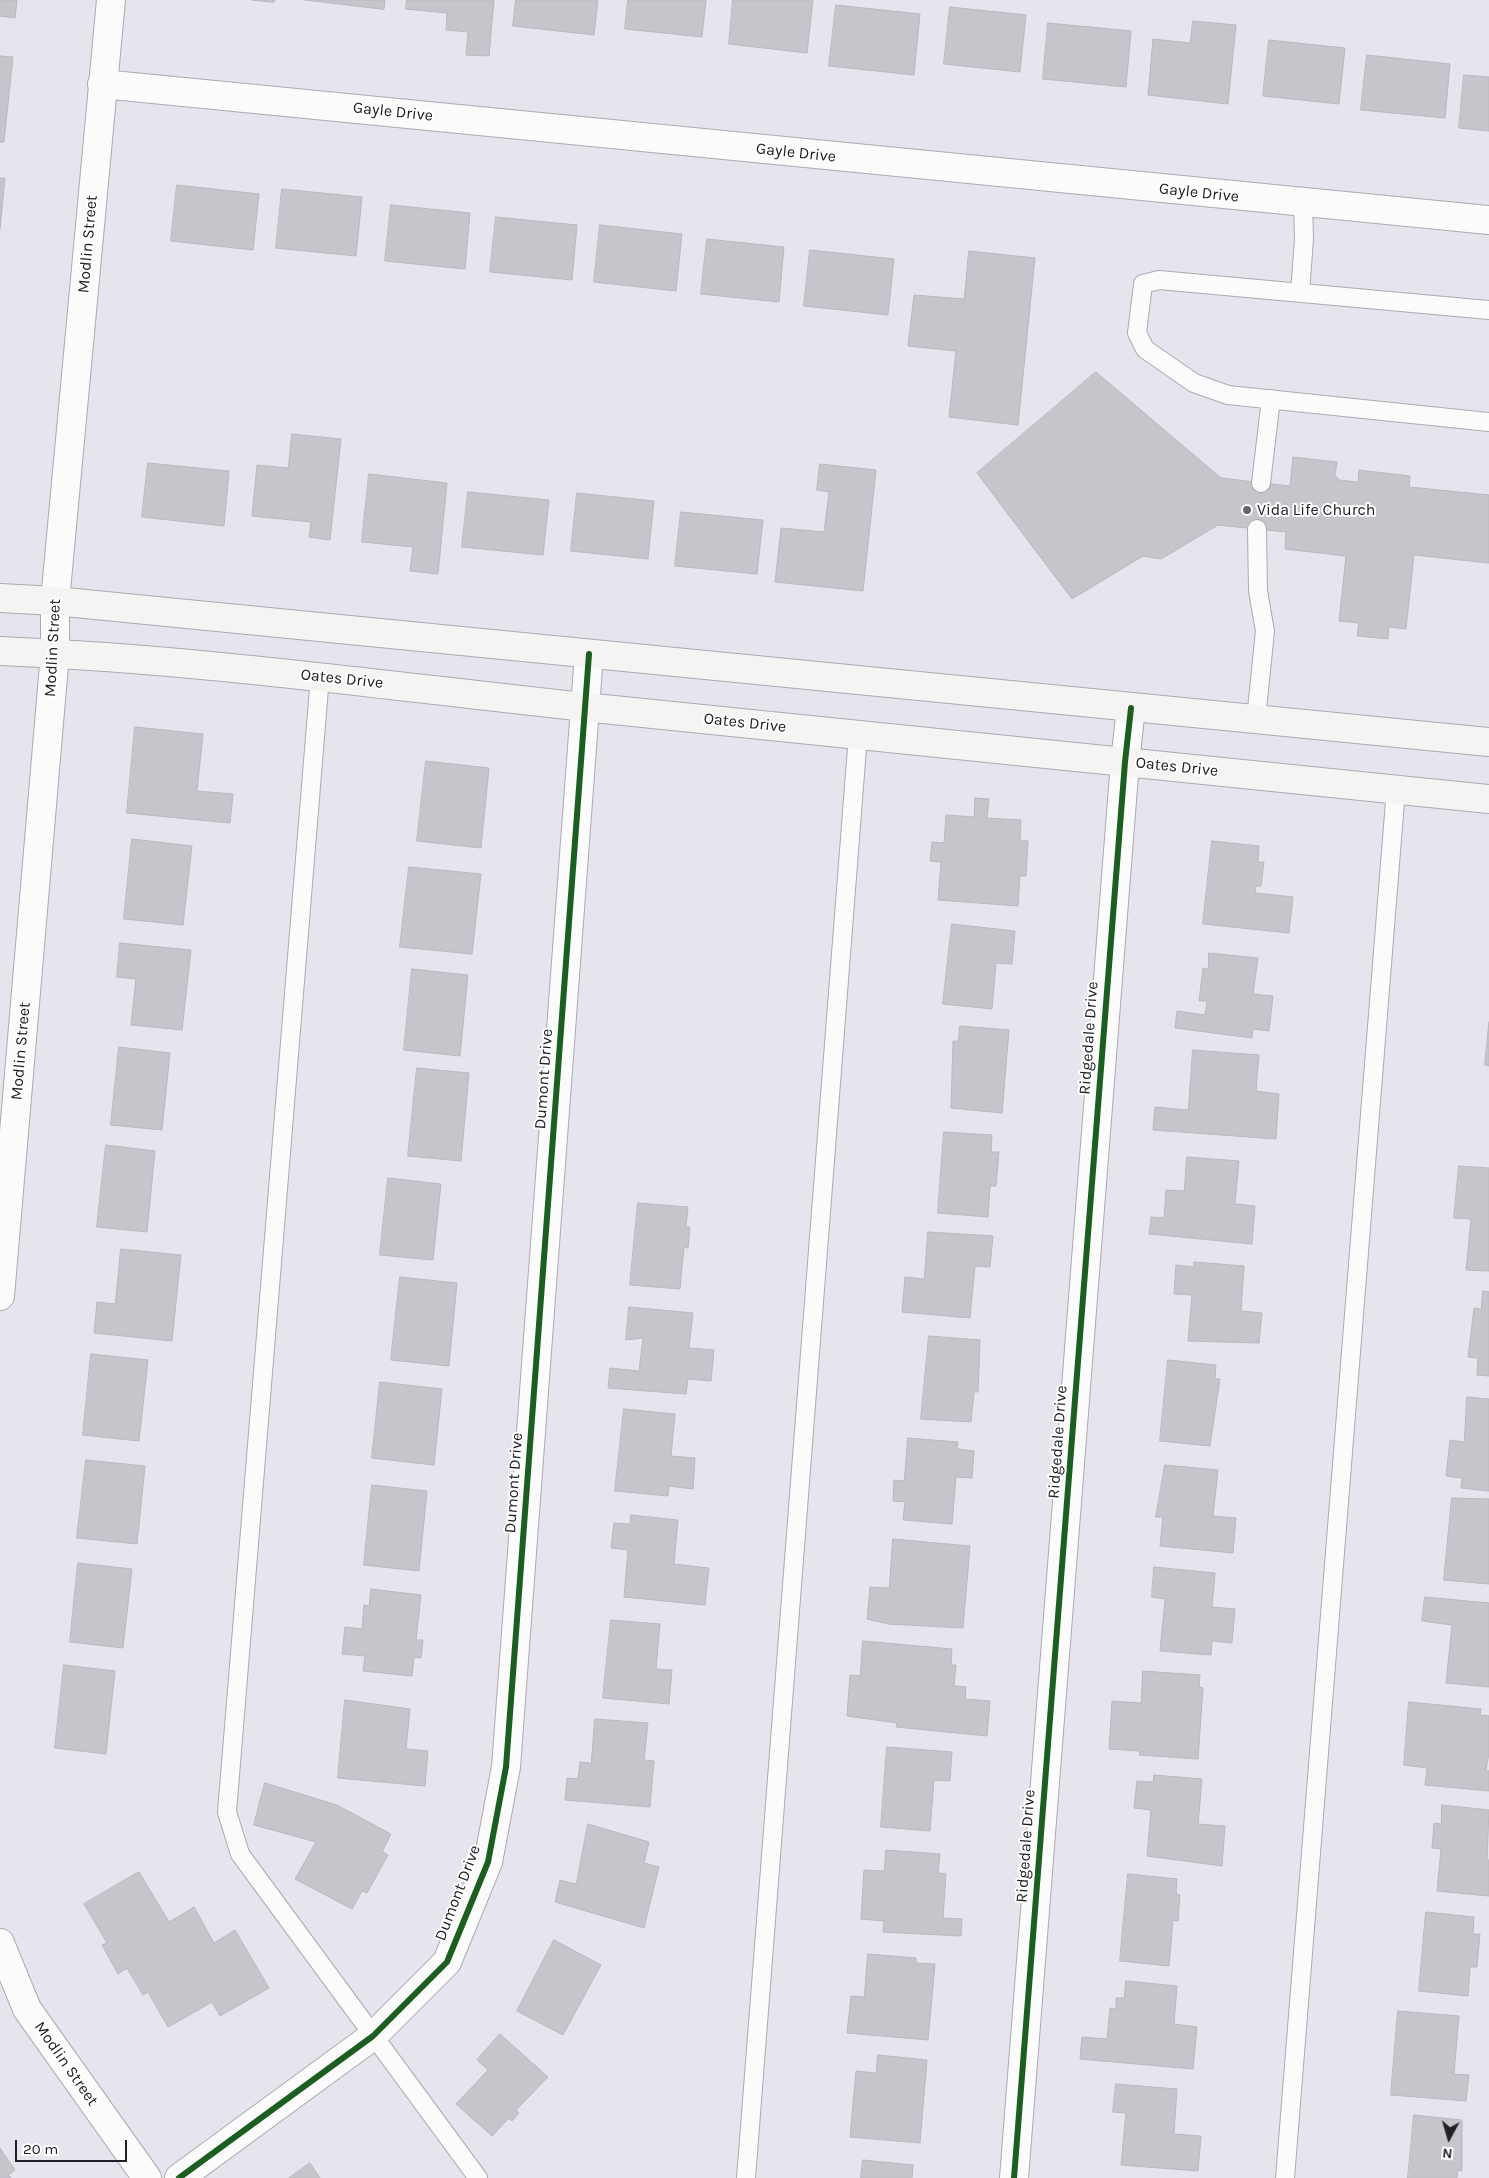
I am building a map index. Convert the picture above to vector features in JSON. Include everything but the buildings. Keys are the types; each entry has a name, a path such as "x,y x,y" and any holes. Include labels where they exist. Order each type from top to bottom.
{"main road":[{"path":"0,598 55,600 1489,742"},
{"name":"Oates Drive","path":"0,651 55,653 320,676 585,707 1489,799"}],"street":[{"name":"Modlin Street","path":"0,1296 55,653 55,600 111,0"},
{"name":"Gayle Drive","path":"102,84 1489,220"},
{"name":"Dumont Drive","path":"179,2178 373,2036 446,1962 488,1862 506,1767 589,654"},
{"name":"Ridgedale Drive","path":"1014,2178 1125,762 1131,708"},
{"name":"Modlin Street","path":"0,1943 27,2009 147,2178"}],"lane":[{"path":"1300,292 1304,239 1304,203"},
{"path":"1489,310 1159,280 1143,284 1137,333 1145,349 1194,383 1228,395 1489,422"},
{"path":"1261,483 1271,399"},
{"path":"1256,529 1258,591 1265,631 1256,719"},
{"path":"320,676 227,1812 240,1854 478,2178"},
{"path":"746,2178 858,735"},
{"path":"1284,2178 1396,789"}],"cycle path":[{"path":"179,2178 373,2036 447,1962 488,1862 506,1767 589,654"},
{"path":"1014,2178 1125,762 1131,708"}],"place":[{"name":"Vida Life Church","path":"1247,510"}]}
